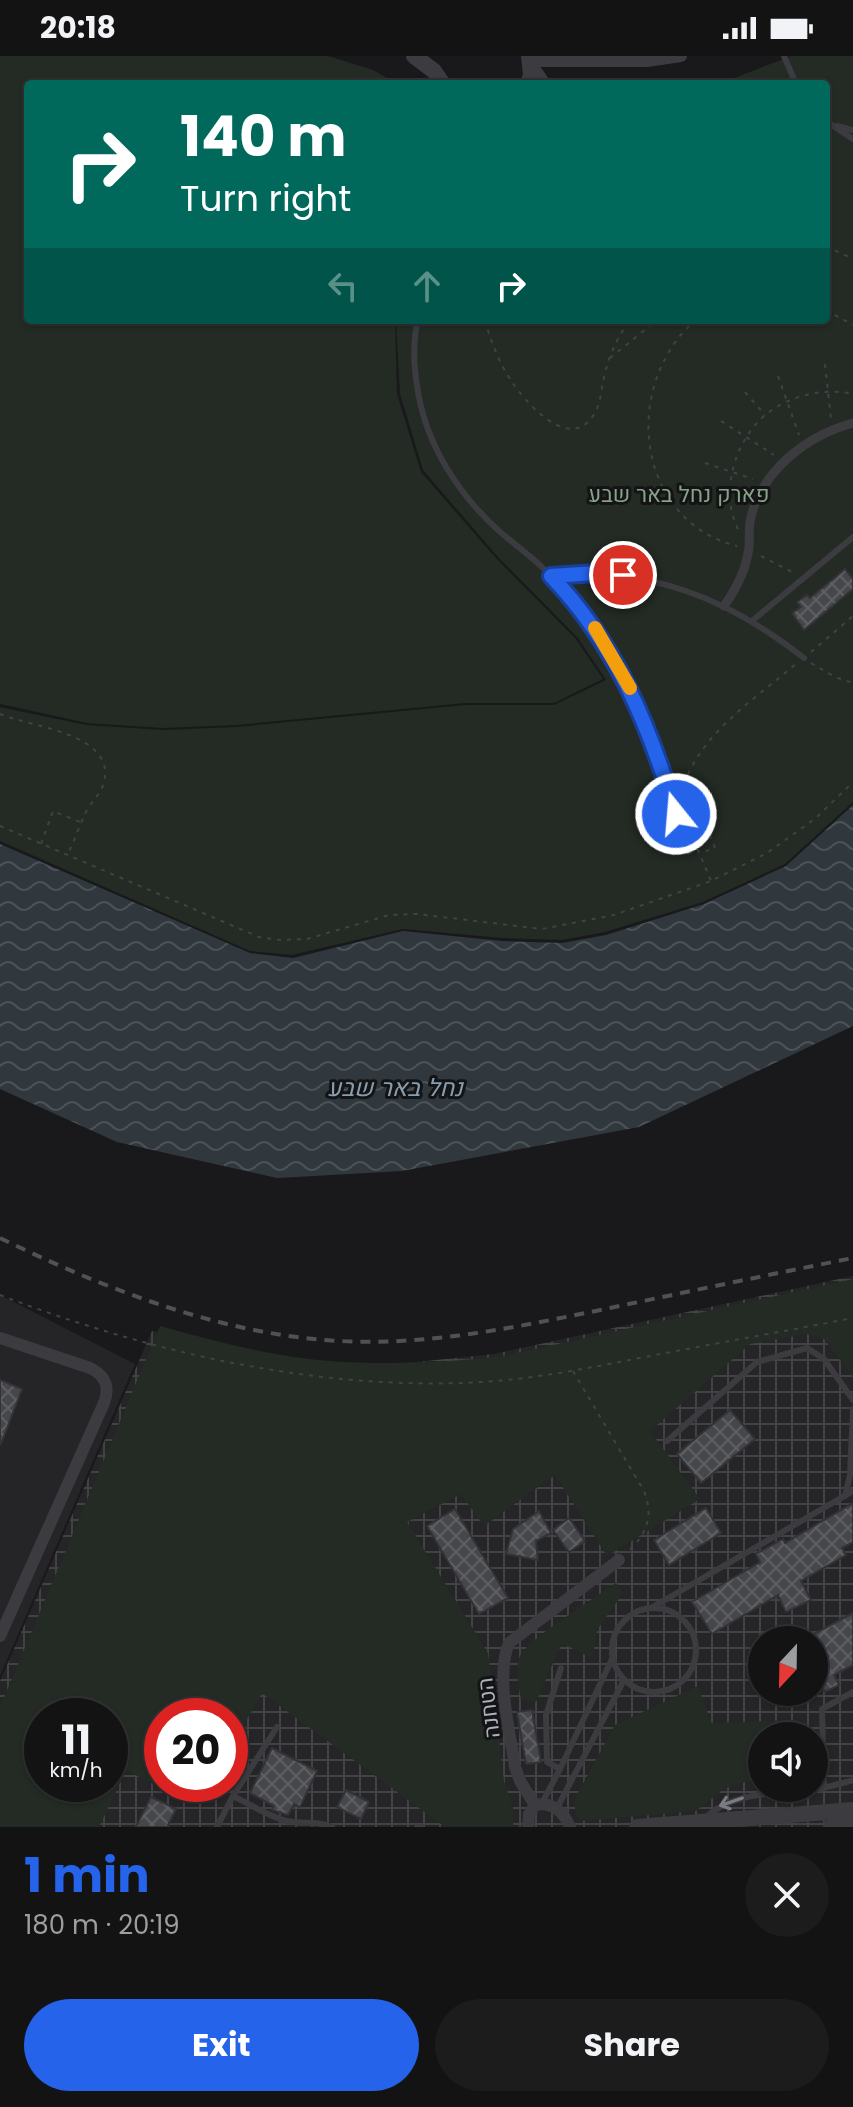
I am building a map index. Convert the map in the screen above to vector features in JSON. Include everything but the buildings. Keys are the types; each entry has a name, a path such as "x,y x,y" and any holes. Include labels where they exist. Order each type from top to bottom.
{"street":[{"path":"414,56 434,71 440,80"},
{"path":"442,56 442,80"},
{"path":"530,58 647,61 681,56"},
{"path":"528,80 530,58"},
{"path":"530,58 544,80"},
{"path":"724,606 741,578 749,544 750,520 767,483 803,446 832,429 853,423"},
{"path":"0,1338 72,1360 97,1372 108,1387 104,1403 0,1636"},
{"name":"הטחנה","path":"538,1804 520,1781 515,1767 503,1672 506,1651 509,1643 619,1560"},
{"path":"528,1827 529,1814 538,1804 556,1809 566,1817 570,1827"},
{"path":"637,1827 853,1810"},
{"path":"831,1827 853,1825"}],"lane":[{"path":"784,56 794,80"},
{"path":"830,123 853,130"},
{"path":"830,124 853,139"},
{"path":"418,324 414,369 421,410 437,451 462,491 497,529 551,576 586,617 621,670 646,723 681,831"},
{"path":"752,621 853,537"},
{"path":"551,576 596,573 650,579 676,586 752,621 804,658"},
{"path":"667,1441 757,1362 807,1348 824,1359 853,1400"},
{"path":"845,1496 850,1475 853,1409"},
{"path":"538,1804 560,1769 612,1659 613,1637 621,1622 633,1613 651,1608 853,1491"},
{"path":"612,1659 624,1680 652,1692 677,1685 693,1665 696,1650 694,1638 684,1620 672,1611 651,1608"},
{"path":"560,1769 547,1762 546,1715 561,1668"},
{"path":"556,1809 624,1680"},
{"path":"822,1722 822,1709 853,1692"},
{"path":"248,1772 277,1727"},
{"path":"828,1787 853,1780"},
{"path":"700,1822 717,1807 748,1797"},
{"path":"217,1827 230,1802"},
{"path":"246,1802 283,1820 302,1824 321,1821 332,1827"}],"path":[{"path":"830,248 853,259"},
{"path":"830,312 853,325"},
{"path":"486,324 496,353 512,382 535,410 560,427 578,428 590,420 598,406 609,359 628,324"},
{"path":"609,359 652,324"},
{"path":"691,324 668,352 654,381 647,411 647,440 654,468 682,514 701,531 723,543 749,544"},
{"path":"825,364 832,429"},
{"path":"778,376 803,446"},
{"path":"745,392 765,415"},
{"path":"804,579 749,544 738,529 732,517 729,490 732,472 747,438 765,415 787,401 828,392 853,394"},
{"path":"721,421 785,462"},
{"path":"705,463 767,483"},
{"path":"676,814 686,776 705,742 853,616"},
{"path":"804,658 823,672 853,683"},
{"path":"0,714 63,732 92,747 101,757 105,768 104,781 67,855"},
{"path":"0,826 259,937 307,939 389,915 417,914 542,929 614,915 711,881 767,853 816,818 853,782"},
{"path":"41,844 53,811 81,822"},
{"path":"700,853 715,848 705,822 676,833 684,855 698,850 711,881"},
{"path":"0,1295 162,1346 293,1373 368,1382 465,1383 572,1370 853,1318"},
{"path":"572,1370 649,1503 650,1515 640,1541 619,1560"}],"shaded area":[{"path":"853,1276 853,1827 0,1827 0,1681 152,1331 288,1362 378,1366 494,1354"},
{"path":"0,1295 135,1364 0,1676"}],"green space":[{"path":"0,56 328,56 373,70 391,80 24,80 24,324 395,324 397,394 421,472 495,557 576,639 603,679 554,703 465,703 237,725 163,728 87,723 0,704"},
{"name":"פארק נחל באר שבע","path":"791,56 853,56 853,802 785,864 703,902 605,932 562,940 403,929 292,955 250,951 0,841 0,707 86,725 163,730 237,727 466,705 554,705 606,680 578,638 497,556 423,470 400,394 396,324 830,324 830,80 730,80"},
{"path":"853,1279 853,1377 824,1339 806,1334 750,1344 650,1431 700,1499 607,1556 555,1475 484,1526 461,1494 407,1522 488,1653 504,1781 513,1808 513,1827 445,1827 262,1693 248,1718 248,1698 144,1698 144,1779 128,1771 128,1698 24,1698 24,1802 111,1802 99,1827 0,1827 0,1707 160,1326 223,1343 309,1359 373,1363 503,1356"},
{"path":"616,1583 623,1593 597,1630 593,1659 562,1643 536,1702 521,1700 517,1666 525,1649"},
{"path":"698,1686 711,1723 799,1720 799,1722 748,1722 748,1782 724,1789 696,1811 582,1821 576,1816 574,1800 615,1725"}],"water":[{"name":"נחל באר שבע","path":"853,805 853,1026 639,1127 402,1171 277,1178 117,1142 0,1089 0,844 250,953 293,958 403,931 502,941 562,943 606,935 704,904 786,866"}],"railway":[{"path":"0,1238 81,1275 208,1319 296,1337 374,1342 476,1333 853,1258"}],"slow traffic":[{"path":"595,628 630,688"}],"route":[{"path":"623,575 551,576 586,617 621,670 646,723 676,814"}]}
